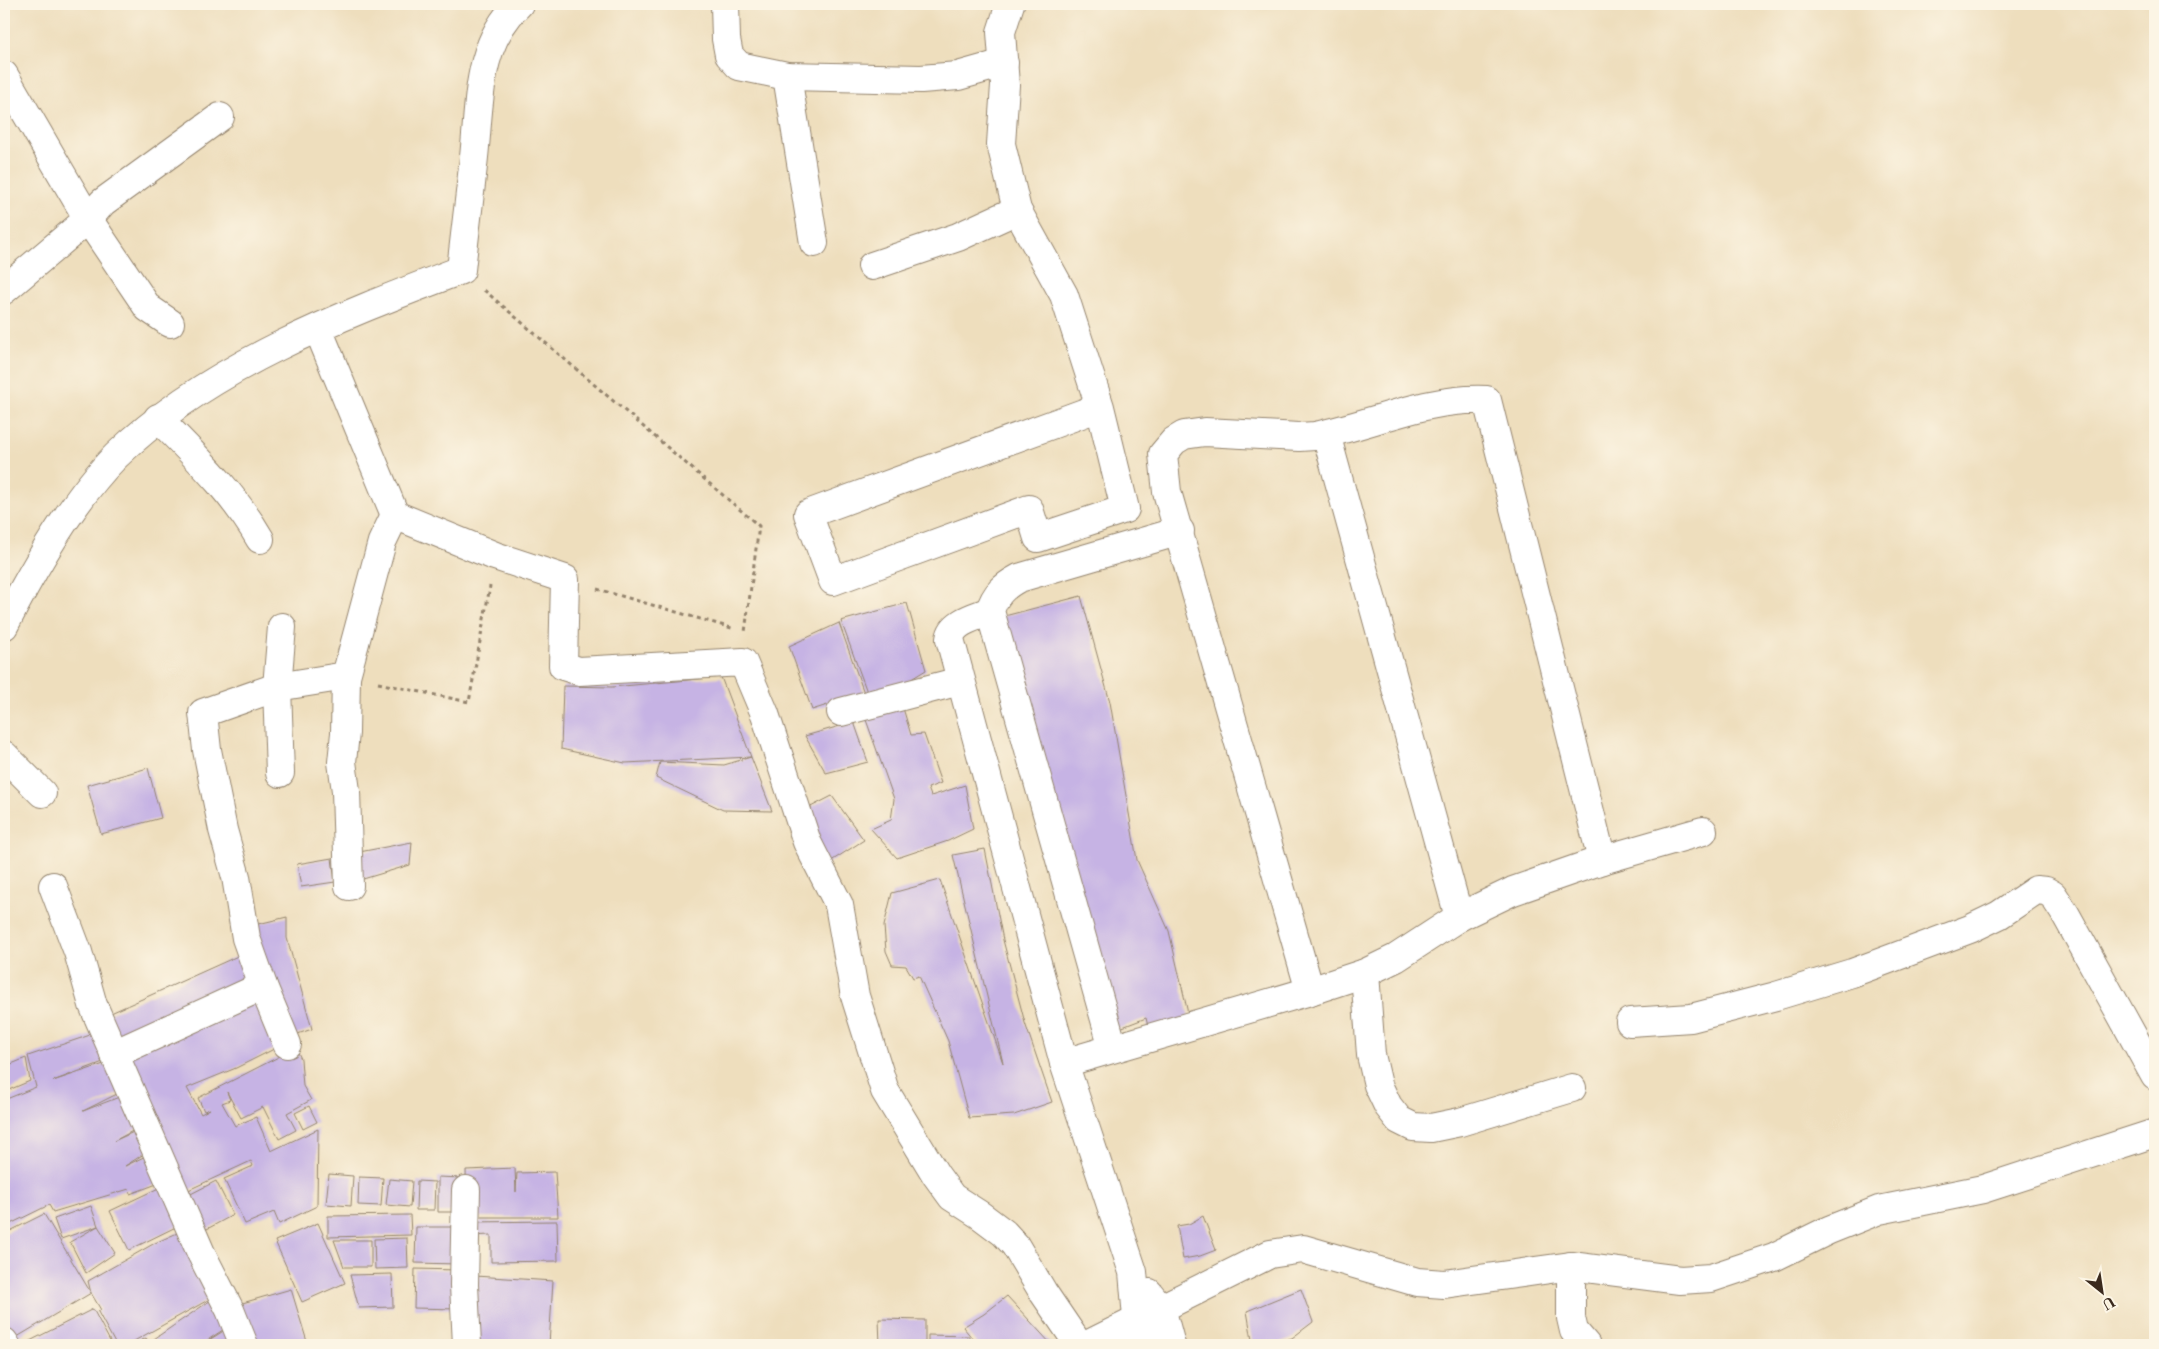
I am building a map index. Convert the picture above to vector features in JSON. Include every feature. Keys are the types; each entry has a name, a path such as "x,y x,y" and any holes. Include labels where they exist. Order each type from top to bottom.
{"street":[{"path":"4,626 22,591 80,500 115,457 158,418 263,355 390,297 461,270 482,72 494,38 511,11 519,4"},
{"path":"725,4 726,38 729,55 740,66 787,76 922,79 958,76 1004,62"},
{"path":"1010,4 1001,32 1005,85 1001,144 1017,210 1064,296 1100,407 1125,509 1038,538 1029,509 834,581 808,514 1100,407"},
{"path":"4,75 88,219 148,308 170,323"},
{"path":"787,76 814,243"},
{"path":"4,290 88,219 103,202 220,117"},
{"path":"872,266 958,237 1017,210"},
{"path":"318,329 395,515 495,556 565,579 563,666 579,671 743,662 765,714 807,842 838,905 855,996 886,1091 936,1175 952,1197 1004,1233 1015,1245 1043,1292 1079,1345"},
{"path":"1310,991 1180,531 1167,492 1163,454 1174,441 1184,435 1205,432 1299,437 1326,434 1440,401 1463,398 1488,400 1602,860"},
{"path":"158,418 209,470 237,503 260,539"},
{"path":"1326,434 1458,917"},
{"path":"349,886 346,791 342,762 346,676 382,542 395,515"},
{"path":"1113,1048 990,611 993,599 999,591 1019,578 1180,531"},
{"path":"990,611 957,626 951,632 950,639 960,681 1064,1062 1133,1272 1149,1313 1172,1345"},
{"path":"280,773 277,687 282,627"},
{"path":"287,1044 246,938 236,877 223,830 207,750 203,713 277,687 346,676"},
{"path":"841,712 960,681"},
{"path":"4,755 42,793"},
{"path":"1064,1062 1310,991 1365,973 1404,953 1458,917 1513,891 1602,860 1702,831"},
{"path":"53,886 78,952 93,1005 201,1253 230,1310 244,1345"},
{"path":"1630,1022 1691,1018 1776,996 1852,973 1945,940 1999,915 2036,890 2046,891 2053,895 2066,915 2155,1076"},
{"path":"1365,973 1371,1056 1378,1085 1388,1106 1399,1120 1413,1127 1431,1128 1460,1122 1572,1088"},
{"path":"114,1054 263,986"},
{"path":"1088,1345 1270,1254 1288,1250 1303,1249 1417,1282 1444,1284 1571,1266 1680,1280 1711,1278 1774,1256 1829,1230 1879,1210 1983,1189 2155,1133"},
{"path":"466,1190 464,1285 467,1345"},
{"path":"1571,1266 1571,1318 1574,1330 1586,1345"},
{"path":"1144,1345 1149,1313"}],"path":[{"path":"461,270 759,526 745,632 565,579"},
{"path":"346,676 469,702 495,556"}],"building":[{"path":"1081,596 1110,702 1137,860 1169,931 1190,1022 1150,1035 1146,1018 1112,1031 997,618"},
{"path":"907,603 926,670 895,689 867,692 841,621"},
{"path":"839,623 864,693 812,710 789,646"},
{"path":"721,677 751,757 625,763 561,749 563,686 612,687"},
{"path":"903,708 911,735 924,734 941,783 928,788 931,796 965,785 973,829 948,841 897,858 871,829 891,820 894,799 865,717"},
{"path":"854,722 868,762 826,773 805,736"},
{"path":"751,757 772,811 723,810 656,778 660,762 724,765"},
{"path":"148,768 161,818 101,834 87,785"},
{"path":"832,796 864,840 825,865 801,812"},
{"path":"412,842 410,865 353,882 354,853"},
{"path":"985,849 1003,940 1025,1023 1052,1102 1014,1115 969,1118 948,1041 919,976 913,978 906,966 892,965 886,951 884,926 892,893 940,880 1003,1063 953,855"},
{"path":"332,858 335,882 301,887 297,864"},
{"path":"287,917 287,938 312,1029 289,1037 254,925"},
{"path":"240,955 250,986 116,1047 102,1017"},
{"path":"252,996 280,1046 236,1068 187,1088 201,1114 210,1109 204,1111 198,1098 296,1048 301,1059 303,1086 311,1100 287,1113 296,1130 279,1139 263,1107 241,1118 227,1092 230,1100 222,1103 235,1126 256,1117 271,1151 318,1129 317,1206 279,1224 274,1212 245,1224 224,1179 253,1166 251,1161 182,1193 118,1056"},
{"path":"99,1032 111,1059 53,1081 110,1062 123,1091 83,1111 127,1094 140,1127 114,1141 140,1129 150,1150 125,1166 152,1153 165,1181 130,1194 129,1189 53,1212 49,1205 4,1227 4,1100 36,1087 28,1056"},
{"path":"26,1058 30,1081 4,1092 4,1067"},
{"path":"309,1106 317,1122 303,1129 295,1113"},
{"path":"515,1168 516,1192 517,1173 555,1172 558,1217 467,1217 466,1170"},
{"path":"329,1174 353,1176 351,1206 326,1204"},
{"path":"359,1177 383,1178 381,1206 358,1205"},
{"path":"438,1177 461,1178 460,1212 438,1212"},
{"path":"389,1179 412,1181 410,1207 386,1205"},
{"path":"216,1181 233,1215 207,1229 192,1215 183,1198"},
{"path":"417,1181 435,1182 434,1210 416,1210"},
{"path":"165,1185 184,1223 129,1250 110,1211"},
{"path":"91,1206 98,1226 61,1239 54,1219"},
{"path":"44,1214 91,1293 12,1340 4,1327 4,1234"},
{"path":"410,1215 411,1235 328,1237 328,1216"},
{"path":"1203,1216 1216,1250 1200,1256 1183,1259 1177,1226 1189,1224"},
{"path":"557,1221 558,1261 491,1262 491,1235 469,1236 469,1222"},
{"path":"318,1223 345,1283 302,1302 275,1241"},
{"path":"98,1226 115,1253 86,1273 70,1242"},
{"path":"416,1227 459,1227 458,1264 415,1263"},
{"path":"184,1230 217,1295 127,1345 116,1345 98,1312 101,1310 91,1293 88,1281 155,1243"},
{"path":"407,1238 408,1268 375,1269 374,1239"},
{"path":"334,1240 371,1240 371,1267 344,1267"},
{"path":"415,1269 458,1270 456,1309 414,1308"},
{"path":"392,1274 393,1307 359,1308 350,1275"},
{"path":"475,1276 553,1281 549,1345 470,1345"},
{"path":"291,1289 308,1345 251,1345 239,1304"},
{"path":"1301,1289 1313,1322 1292,1338 1272,1345 1261,1345 1252,1340 1247,1311"},
{"path":"1007,1296 1052,1345 978,1345 963,1327"},
{"path":"214,1298 232,1324 200,1345 158,1345 154,1339"},
{"path":"93,1309 112,1345 22,1345"},
{"path":"879,1319 925,1320 925,1345 880,1345"},
{"path":"225,1330 235,1345 201,1345"},
{"path":"928,1335 969,1336 969,1345 928,1345"},
{"path":"146,1338 150,1345 133,1345"}]}
